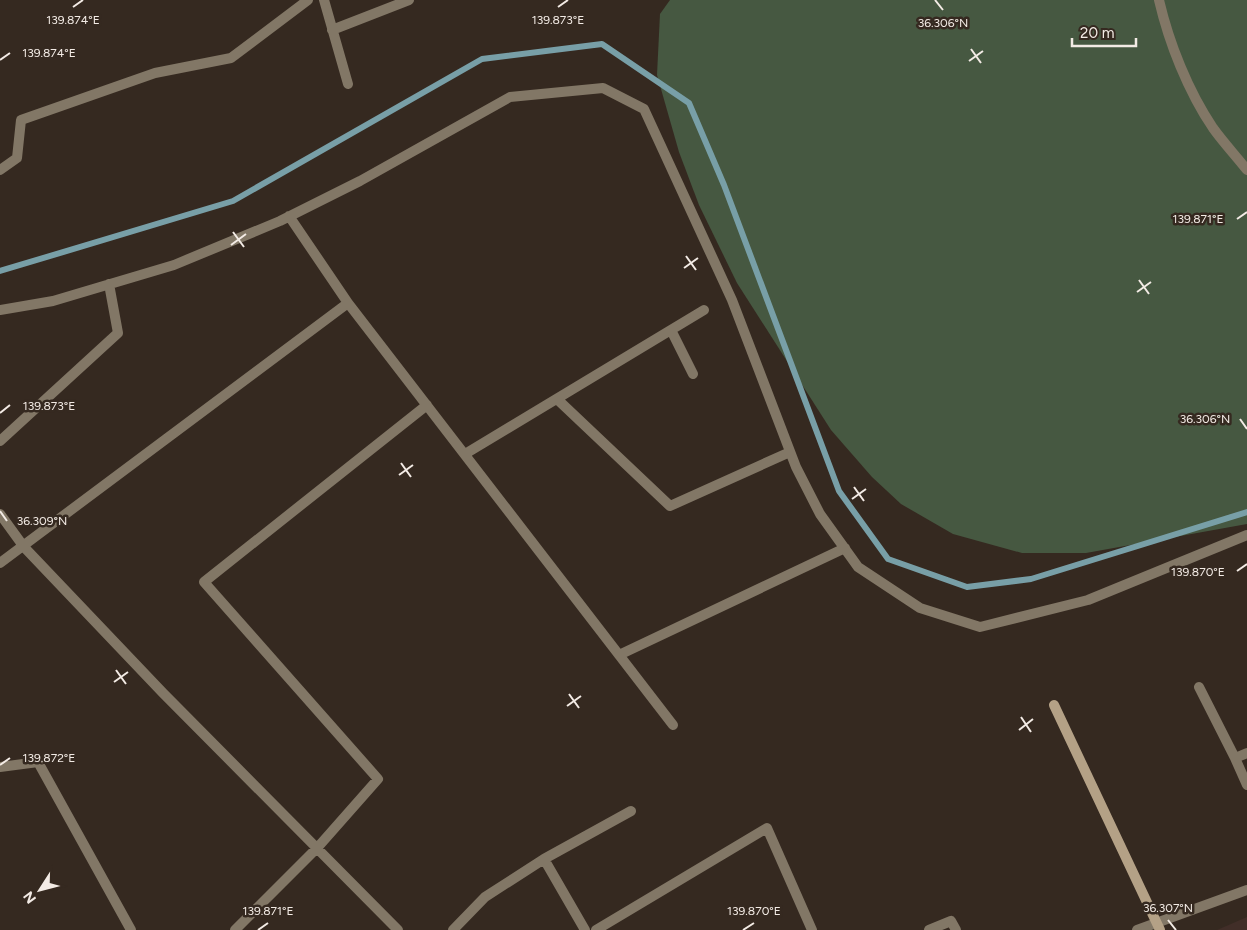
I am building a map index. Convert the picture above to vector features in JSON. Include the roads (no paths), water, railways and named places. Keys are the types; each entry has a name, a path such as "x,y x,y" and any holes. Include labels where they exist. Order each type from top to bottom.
{"street":[{"path":"0,170 16,158 21,120 155,72 231,58 308,0"},
{"path":"324,0 348,84"},
{"path":"332,30 408,0"},
{"path":"1159,0 1189,84 1213,128 1247,170"},
{"path":"0,310 53,301 174,265 290,216 360,181 510,97 603,88 644,109 732,300 790,452 820,514 858,567 920,608 980,627 1088,600 1247,535"},
{"path":"290,216 348,303 673,725"},
{"path":"0,441 118,333 109,284"},
{"path":"0,564 348,303"},
{"path":"464,454 704,310"},
{"path":"671,330 693,374"},
{"path":"557,399 670,506 790,452"},
{"path":"235,930 318,847 378,779 204,582 427,405"},
{"path":"0,514 24,547 163,694 318,847 398,930"},
{"path":"619,655 844,548"},
{"path":"1199,687 1247,784"},
{"path":"1054,705 1158,926"},
{"path":"1234,758 1247,753"},
{"path":"0,767 38,762 131,930"},
{"path":"453,930 485,897 544,859 631,811"},
{"path":"596,930 767,828 812,930"},
{"path":"544,859 585,930"},
{"path":"1137,930 1158,926 1247,890"},
{"path":"929,930 951,920 956,930"}],"waterway":[{"path":"0,271 233,201 482,59 602,44 689,103 724,185 839,491 888,559 967,587 1031,579 1247,512"}]}
